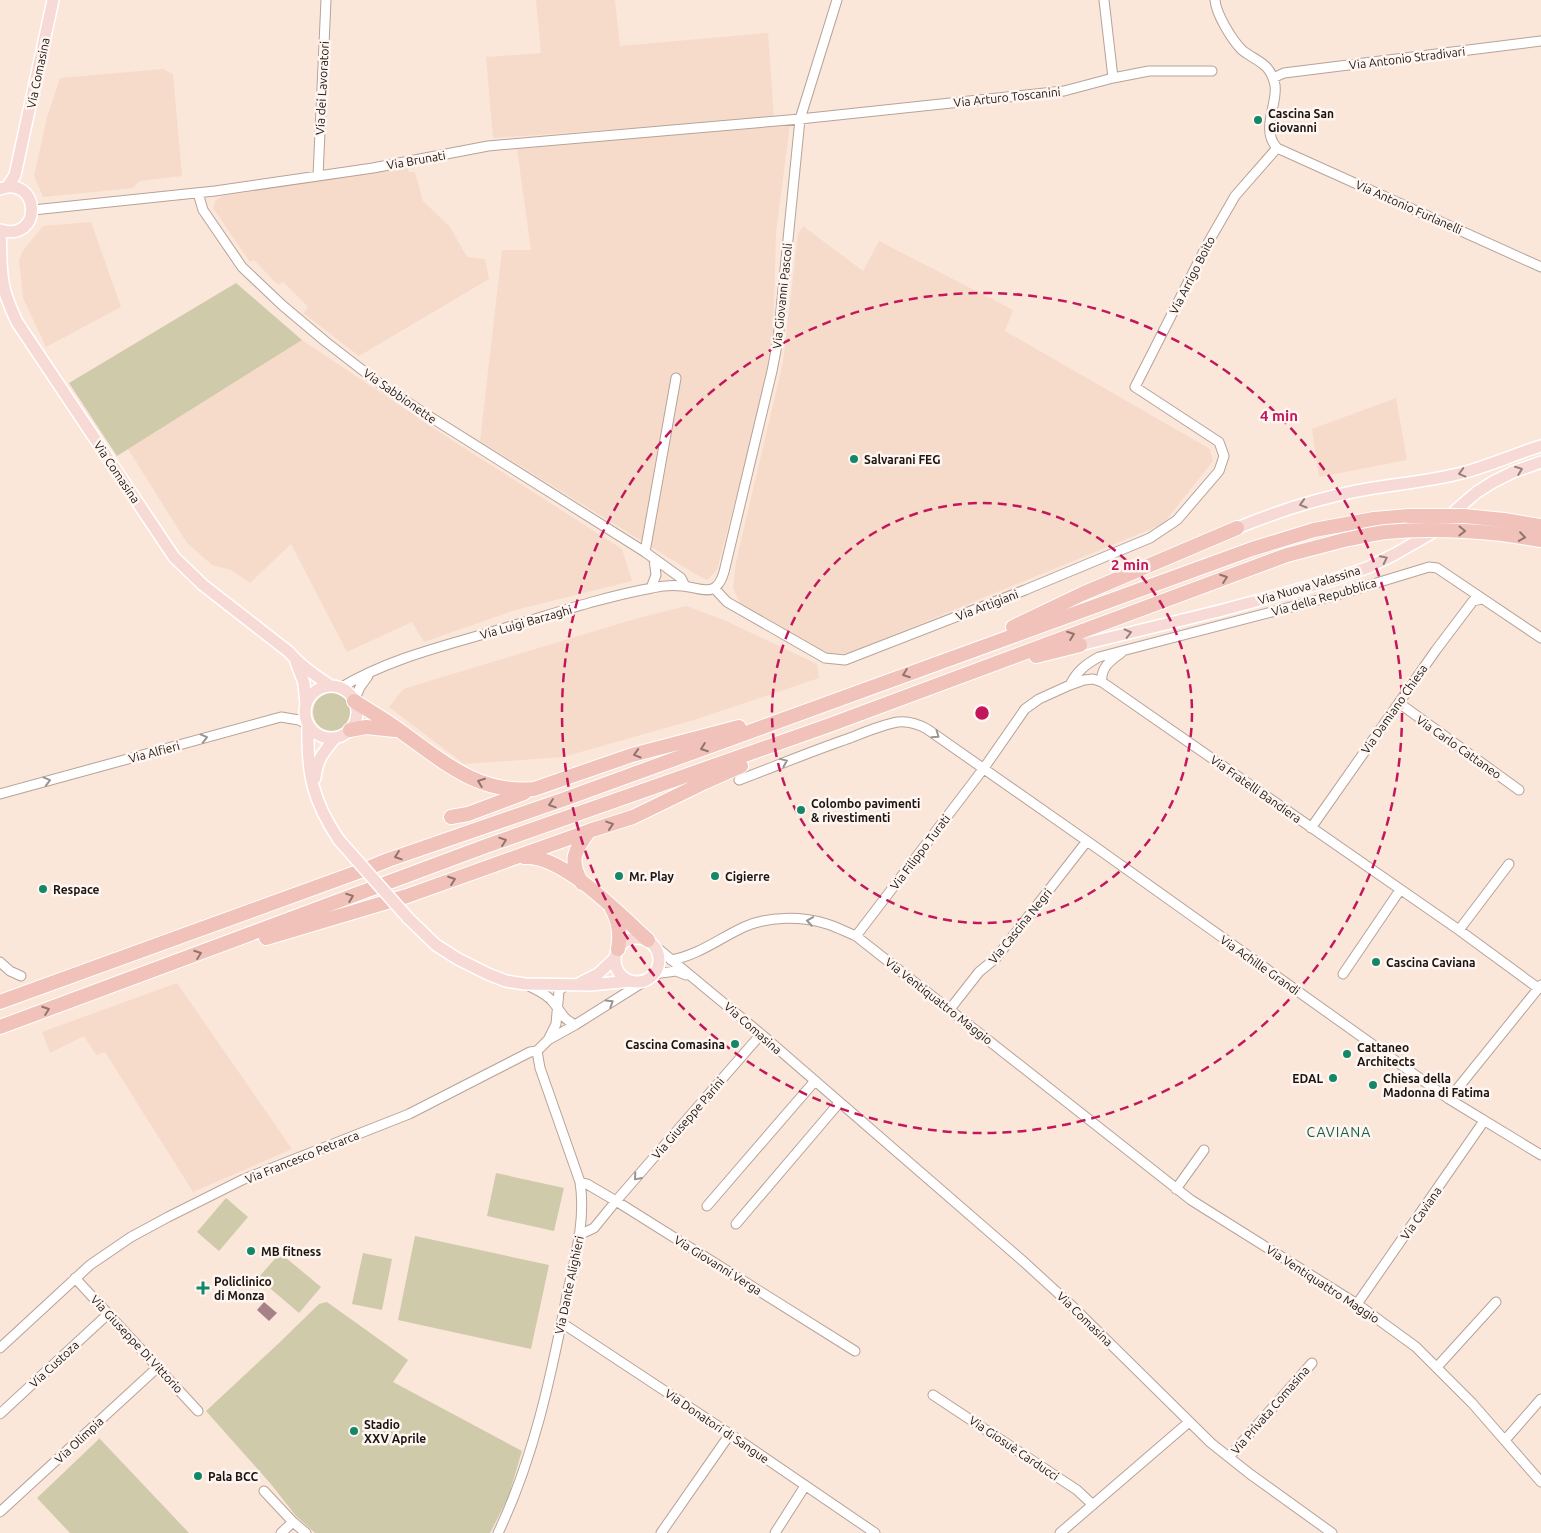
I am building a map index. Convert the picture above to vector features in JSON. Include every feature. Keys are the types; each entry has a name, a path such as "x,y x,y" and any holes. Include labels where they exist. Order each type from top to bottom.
{"highway":[{"path":"0,1002 388,860 562,800 1242,552 1295,535 1339,525 1409,516 1464,516 1541,540"},
{"path":"0,1027 478,850 827,726 1287,555 1344,540 1385,532 1420,530 1468,531 1503,527 1541,526"},
{"path":"952,658 964,649 1082,594 1237,528"},
{"path":"943,682 1080,644"},
{"path":"354,701 401,731 445,763 481,783 493,787 520,790 534,789"},
{"path":"452,816 468,814 632,755 765,720 786,717"},
{"path":"221,946 258,941 407,896 632,817 705,782 814,736 827,726"},
{"path":"350,730 366,727 401,731"},
{"path":"582,883 578,875 574,856 577,848 589,831"},
{"path":"514,858 541,858 559,866 611,906 652,944"},
{"path":"611,906 617,919 619,940 616,953"}],"main road":[{"name":"Via Comasina","path":"4,187 15,175 53,0"},
{"path":"15,175 22,190 32,202 33,210"},
{"name":"Via Comasina","path":"4,187 22,190"},
{"name":"Via Comasina","path":"33,210 28,224 22,229 2,231 0,263 3,282 6,296 17,322 174,556 203,585 289,652 296,660 336,687"},
{"path":"1505,458 1541,438"},
{"path":"1237,528 1311,501 1358,491 1461,474 1541,446"},
{"name":"Via Nuova Valassina","path":"1080,644 1232,607 1333,580 1369,567 1437,530 1456,510 1477,492 1493,482 1541,462"},
{"name":"Via Comasina","path":"296,660 304,683 306,705"},
{"path":"308,725 319,736 327,738 343,736 350,730 357,716 354,701 346,691 336,687 322,688 309,698 306,705 309,762 316,797 329,825 339,840 408,918 436,944 458,959 506,981 525,984 590,985 650,977 660,961 652,944 634,937 622,943 598,974 571,984"},
{"path":"316,797 315,778 317,763 322,753 335,738"},
{"path":"616,953 615,966 624,978 630,981"}],"street":[{"name":"Via dei Lavoratori","path":"318,176 326,0"},
{"name":"Via Giovanni Pascoli","path":"714,588 719,584 724,572 777,348 800,119 837,0"},
{"path":"1104,0 1113,78"},
{"path":"1215,0 1215,6 1231,37 1241,49 1269,69 1273,78 1275,87 1270,129 1271,140 1277,148"},
{"name":"Via Antonio Stradivari","path":"1273,78 1284,73 1541,41"},
{"name":"Via Arturo Toscanini","path":"800,119 1064,91 1149,71 1212,71"},
{"name":"Via Brunati","path":"33,210 198,193 382,166 488,146 800,119"},
{"name":"Via Antonio Furlanelli","path":"1277,148 1541,267"},
{"name":"Via Arrigo Boito","path":"1219,442 1135,387 1208,243 1235,196 1277,148"},
{"name":"Via Sabbionette","path":"198,193 203,210 242,267 282,305 326,342 383,386 424,414 645,552 681,578 685,586"},
{"path":"645,552 676,378"},
{"name":"Via Artigiani","path":"714,588 727,602 825,658 845,660 1025,590 1150,538 1177,520 1219,471 1224,456 1219,442"},
{"path":"651,588 656,575 654,559"},
{"name":"Via della Repubblica","path":"1070,685 1078,672 1099,657 1337,595 1429,567 1438,568 1541,638"},
{"name":"Via Luigi Barzaghi","path":"336,687 387,665 464,640 614,596 671,585 685,586"},
{"path":"685,586 705,591 714,588"},
{"name":"Via Damiano Chiesa","path":"1311,828 1399,702 1473,601 1482,599"},
{"path":"984,768 1025,709 1039,698 1084,680 1093,679 1102,682 1102,676 1107,664 1125,650"},
{"path":"354,701 360,687 371,672"},
{"name":"Via Fratelli Bandiera","path":"1102,682 1540,986"},
{"name":"Via Carlo Cattaneo","path":"1399,702 1519,790"},
{"name":"Via Alfieri","path":"0,794 281,718 299,720 308,725"},
{"name":"Via Achille Grandi","path":"739,780 821,748 898,722 908,722 927,729 1087,840 1449,1099 1541,1155"},
{"name":"Via Filippo Turati","path":"856,936 984,768"},
{"name":"Via Cascina Negri","path":"950,1009 979,972 996,958 1087,840"},
{"path":"1460,930 1509,864"},
{"path":"1343,974 1400,890"},
{"name":"Via Ventiquattro Maggio","path":"671,960 695,954 745,927 767,920 796,919 827,924 856,936 1191,1200 1357,1304 1416,1348 1437,1367 1541,1482"},
{"name":"Via Comasina","path":"652,944 761,1034 814,1082 1031,1268 1189,1422 1229,1457 1332,1533"},
{"path":"0,962 10,972 21,976"},
{"path":"537,1051 548,1040 575,1026 650,977 676,971 691,976"},
{"path":"525,984 546,995 566,1020 575,1026"},
{"path":"548,1040 556,1024 559,991 571,984"},
{"path":"1449,1099 1540,986"},
{"name":"Via Giuseppe Parini","path":"579,1235 594,1228 761,1034"},
{"name":"Via Dante Alighieri","path":"498,1533 511,1507 529,1457 562,1323 582,1212 580,1182 540,1068 537,1051"},
{"name":"Via Francesco Petrarca","path":"0,1348 90,1265 131,1237 244,1179 409,1114 530,1052 537,1051"},
{"path":"707,1206 814,1082"},
{"path":"736,1224 839,1103"},
{"name":"Via Caviana","path":"1357,1304 1484,1121"},
{"path":"1176,1188 1204,1150"},
{"name":"Via Giovanni Verga","path":"580,1182 616,1201 855,1351"},
{"name":"Via Giuseppe Di Vittorio","path":"75,1278 198,1411"},
{"path":"1437,1367 1496,1302"},
{"name":"Via Custoza","path":"0,1414 108,1314"},
{"name":"Via Donatori di Sangue","path":"562,1323 730,1434 872,1532"},
{"name":"Via Privata Comasina","path":"1229,1457 1312,1363"},
{"name":"Via Olimpia","path":"0,1512 158,1367"},
{"name":"Via Giosuè Carducci","path":"933,1394 1077,1490 1093,1506"},
{"path":"1505,1440 1541,1399"},
{"path":"1060,1533 1189,1422"},
{"path":"661,1533 730,1434"},
{"path":"774,1533 805,1486"},
{"path":"264,1491 306,1533"},
{"path":"281,1533 293,1522"}],"shaded area":[{"path":"536,0 615,0 620,46 768,33 774,118 493,138 486,57 541,53"},
{"path":"163,69 173,74 182,176 140,181 133,188 43,197 34,176 47,117 60,78"},
{"path":"790,124 776,233 773,340 756,421 717,570 707,580 480,441 502,250 531,250 517,149"},
{"path":"407,167 409,172 415,172 423,201 450,227 467,257 485,259 489,279 359,356 303,313 308,307 283,282 278,285 254,260 250,262 213,208 215,201 222,196"},
{"path":"91,222 121,307 46,347 23,298 19,260 22,252 43,226"},
{"path":"803,226 863,271 879,241 1013,310 1005,331 1210,449 1213,461 1163,524 849,653 827,655 743,610 733,588 736,562 783,362 798,234"},
{"path":"236,283 302,340 117,456 69,383"},
{"path":"302,340 444,435 622,549 632,581 515,610 424,642 412,622 347,652 291,544 250,583 231,570 212,565 187,543 128,449"},
{"path":"1396,398 1407,460 1319,477 1312,429"},
{"path":"686,606 724,620 817,664 819,678 697,719 563,757 464,764 389,707 403,689 638,618"},
{"path":"332,693 346,698 351,712 346,726 332,731 318,726 313,712 318,698"},
{"path":"177,983 292,1149 193,1192 105,1052 96,1055 84,1036 50,1053 42,1032"},
{"path":"496,1173 564,1188 554,1231 487,1216"},
{"path":"226,1198 248,1217 219,1251 197,1232"},
{"path":"415,1236 549,1265 531,1349 398,1320"},
{"path":"280,1253 321,1287 299,1313 258,1278"},
{"path":"363,1253 392,1259 382,1310 352,1304"},
{"path":"264,1302 277,1313 269,1321 257,1310"},
{"name":"Stadio XXV Aprile","path":"327,1302 408,1360 393,1382 522,1451 508,1498 490,1533 315,1533 296,1516 270,1483 206,1411 319,1304"},
{"path":"100,1438 189,1533 70,1533 37,1498"}],"place":[{"name":"Cascina San Giovanni","path":"1258,120"},
{"name":"Salvarani FEG","path":"854,459"},
{"name":"Colombo pavimenti & rivestimenti","path":"801,810"},
{"name":"Mr. Play","path":"619,876"},
{"name":"Cigierre","path":"715,876"},
{"name":"Respace","path":"43,889"},
{"name":"Cascina Caviana","path":"1376,962"},
{"name":"Cascina Comasina","path":"735,1044"},
{"name":"Cattaneo Architects","path":"1347,1054"},
{"name":"EDAL","path":"1333,1078"},
{"name":"Chiesa della Madonna di Fatima","path":"1373,1085"},
{"name":"MB fitness","path":"251,1251"},
{"name":"Policlinico di Monza","path":"203,1288"},
{"name":"Stadio XXV Aprile","path":"354,1431"},
{"name":"Pala BCC","path":"198,1476"}],"district":[{"name":"CAVIANA","path":"1339,1132"}]}
